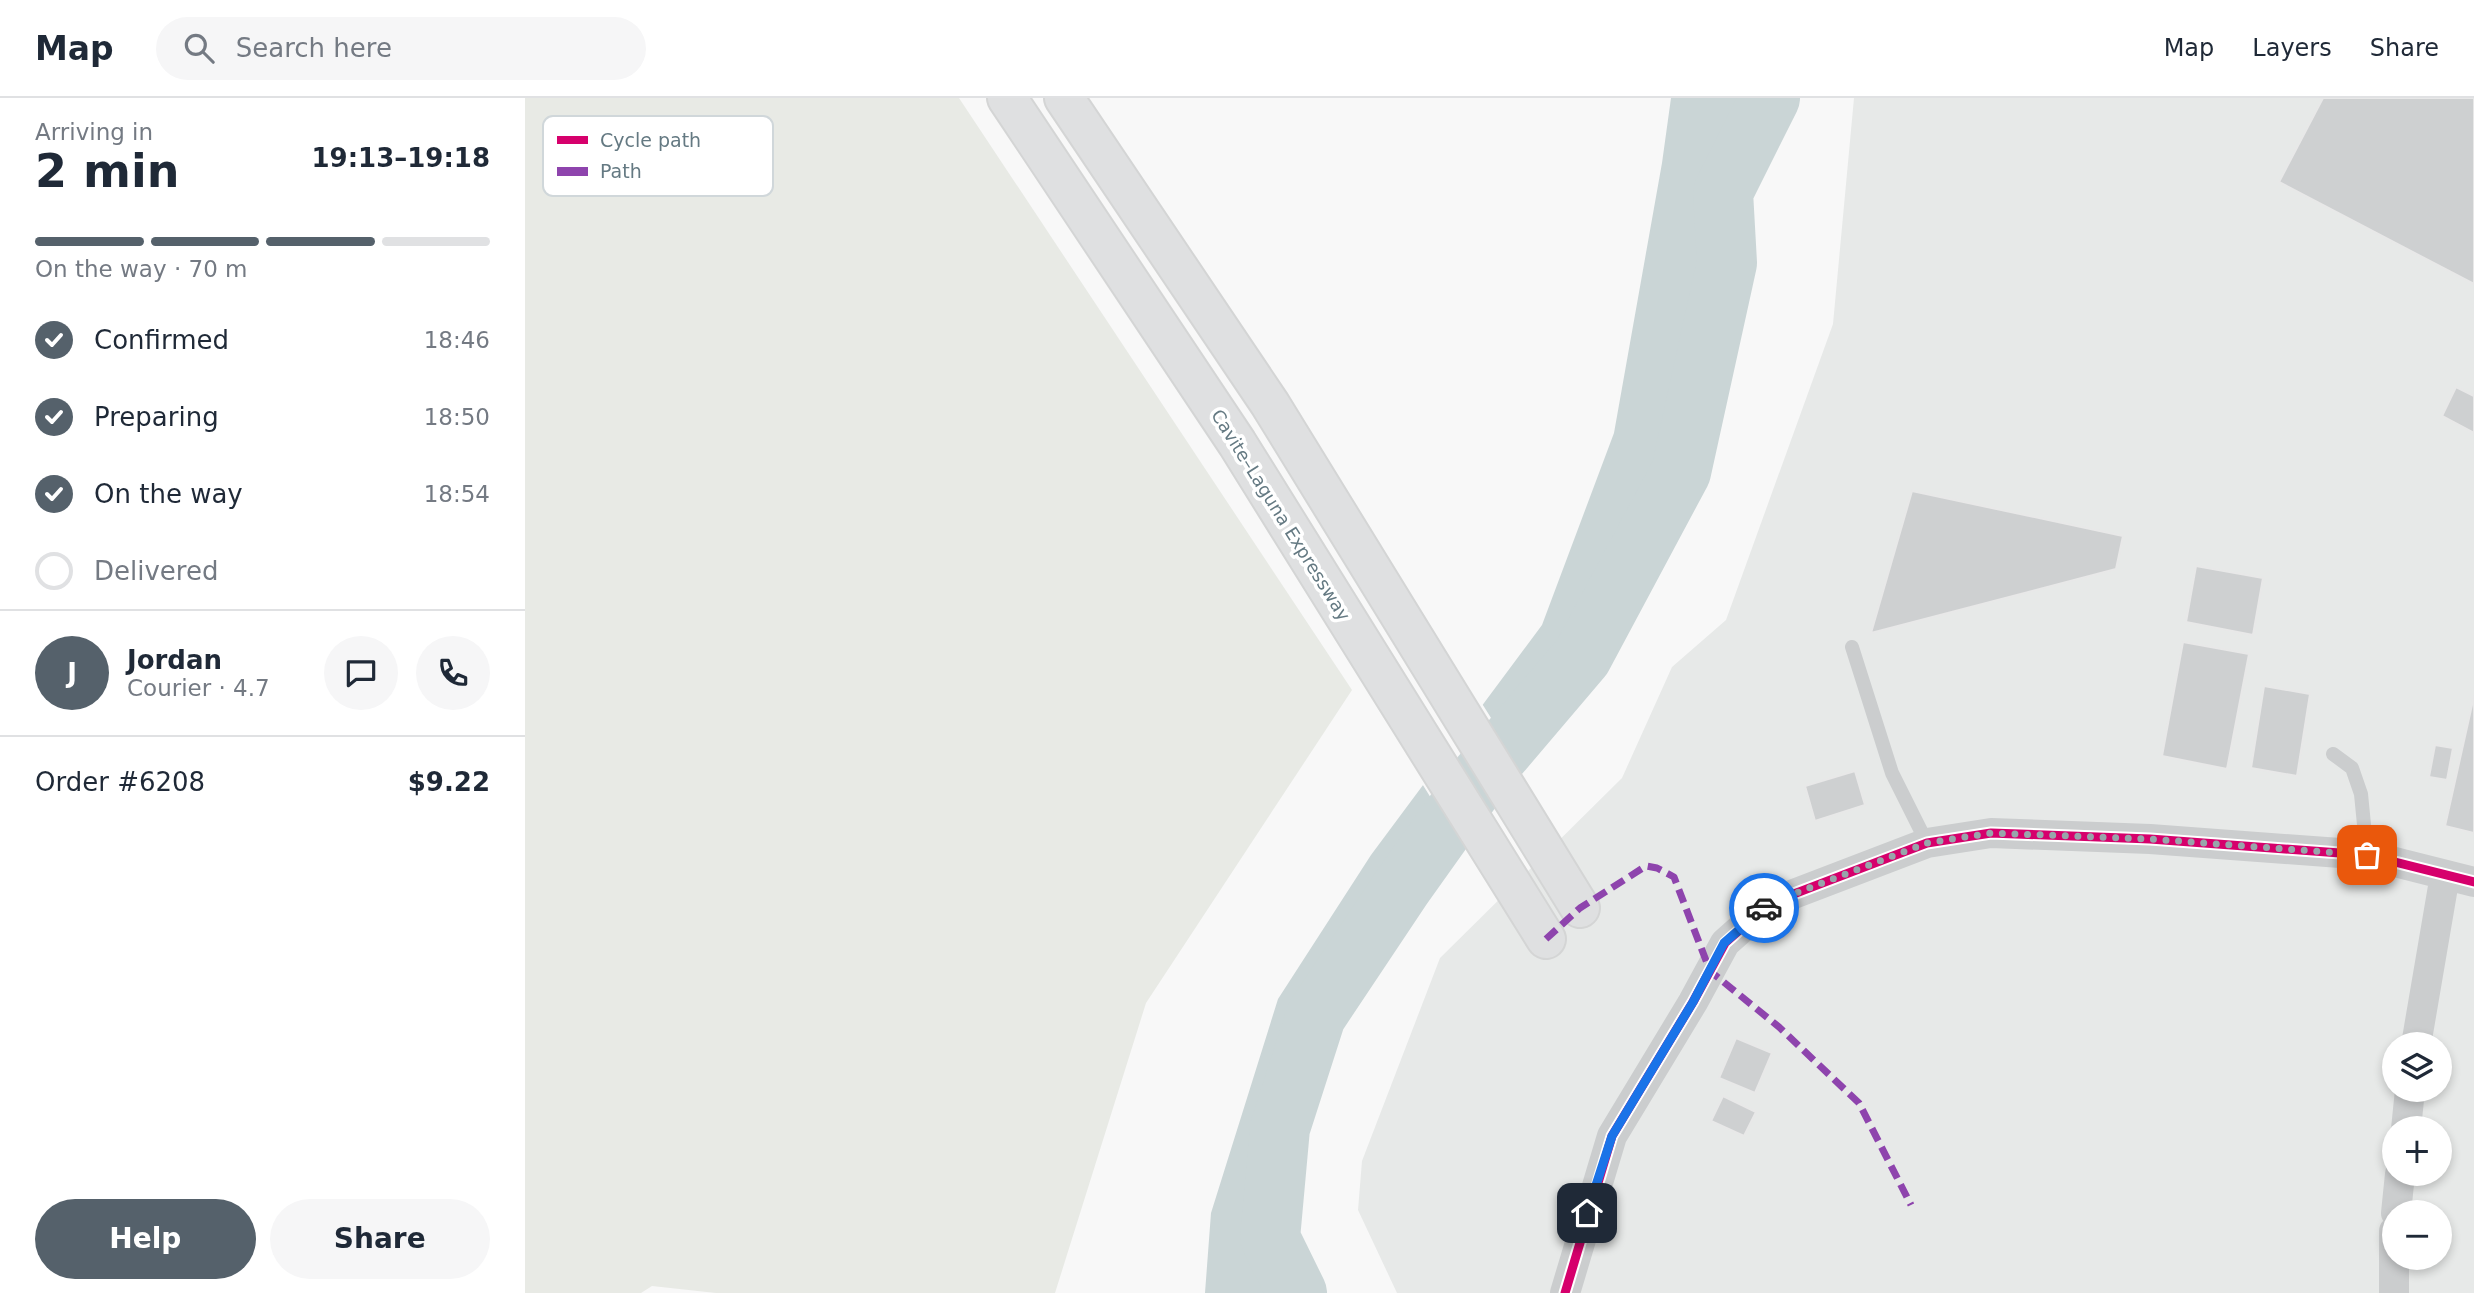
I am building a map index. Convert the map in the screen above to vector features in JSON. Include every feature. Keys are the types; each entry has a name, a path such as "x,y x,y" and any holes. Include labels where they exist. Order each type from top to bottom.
{"highway":[{"name":"Cavite–Laguna Expressway","path":"1007,98 1237,443 1546,939"},
{"path":"1064,98 1270,404 1580,908"}],"street":[{"path":"1565,1293 1612,1136 1693,1002 1724,943 1770,903 1927,843 1991,833 2150,839 2367,855 2474,882"},
{"path":"2418,1032 2445,875"},
{"path":"2394,1270 2394,1293"}],"lane":[{"path":"1852,647 1892,773 1927,843"},
{"path":"2333,754 2352,768 2361,794 2367,855"}],"shaded area":[{"path":"525,98 959,98 1352,690 1146,1003 1055,1293 716,1293 652,1286 641,1293 525,1293"},
{"path":"1671,98 1738,98 1723,192 1727,263 1681,472 1582,657 1481,776 1402,887 1316,1016 1280,1128 1270,1238 1297,1293 1205,1293 1211,1213 1278,999 1371,855 1542,625 1614,433"},
{"path":"1854,98 2474,98 2474,1293 1397,1293 1358,1210 1362,1161 1440,958 1622,778 1672,667 1726,620 1833,324"}],"pier":[{"path":"1481,702 1510,748 1484,778 1449,827 1421,782"}],"building":[{"path":"2323,98 2474,98 2474,284 2279,182"},
{"path":"2456,387 2474,396 2474,433 2442,416"},
{"path":"1912,491 2123,536 2116,569 1871,633"},
{"path":"2196,566 2263,578 2253,635 2186,622"},
{"path":"2183,642 2249,654 2227,769 2162,756"},
{"path":"2264,686 2310,694 2297,776 2251,768"},
{"path":"2474,696 2474,833 2445,826"},
{"path":"2435,745 2453,748 2447,780 2429,777"},
{"path":"1855,771 1865,805 1815,821 1805,786"},
{"path":"1736,1038 1772,1053 1755,1093 1719,1078"},
{"path":"1723,1096 1756,1112 1744,1136 1711,1121"}],"waterway":[{"path":"1297,1293 1270,1238 1280,1128 1316,1016 1402,887 1481,776 1582,657 1681,472 1727,263 1723,192 1770,98"}],"marked path":[{"path":"1546,939 1580,908 1646,866 1657,868 1674,877 1710,971 1779,1027 1859,1103 1911,1205"}],"cycle path":[{"path":"1565,1293 1612,1136 1693,1002 1725,943 1770,903 1927,843 1991,833 2150,839 2367,855 2474,882"}],"way so far":[{"path":"1764,908 1770,903 1927,843 1991,833 2150,839 2367,855"}],"route":[{"path":"1587,1213 1612,1136 1693,1002 1724,943 1764,908"}]}
